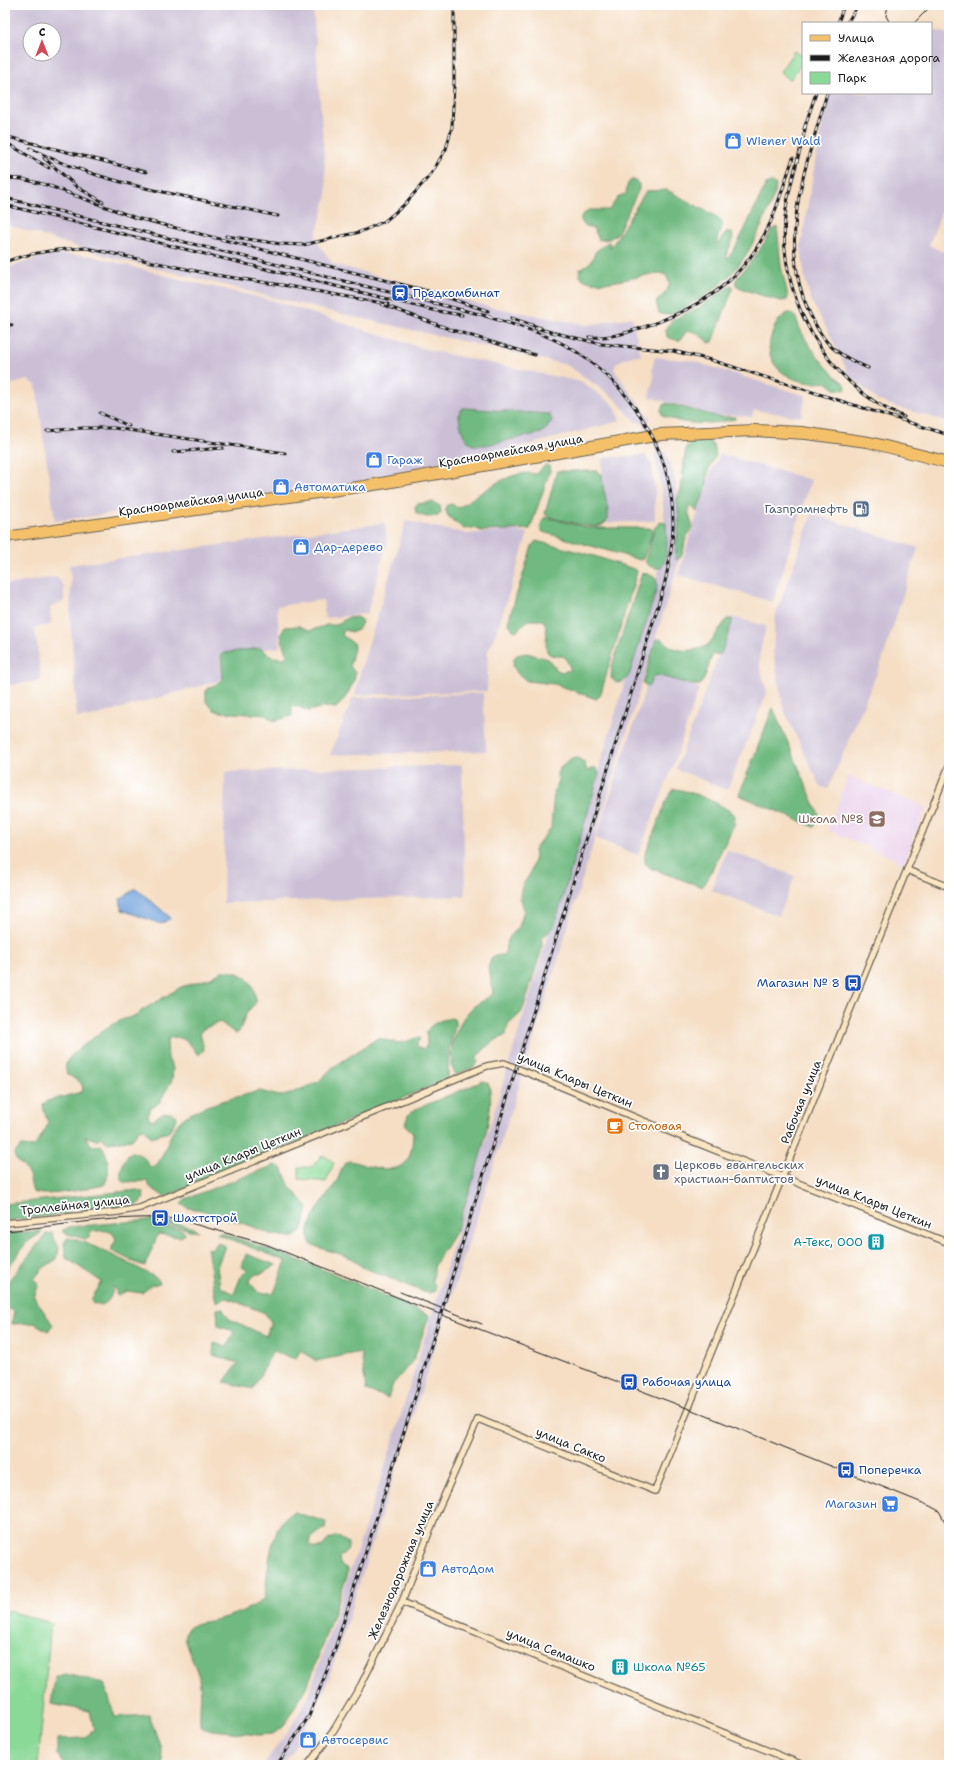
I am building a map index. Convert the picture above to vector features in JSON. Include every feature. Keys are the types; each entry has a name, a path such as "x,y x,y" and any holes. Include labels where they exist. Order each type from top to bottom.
{"main road":[{"name":"Красноармейская улица","path":"5,535 364,484 659,432 755,428 802,430 869,440 949,460"},
{"name":"Красноармейская улица","path":"5,539 380,486 661,437 754,433 806,436 867,444 949,465"},
{"name":"Рабочая улица","path":"655,1491 949,766"},
{"path":"907,870 949,887"},
{"name":"улица Клары Цеткин","path":"169,1196 487,1066 500,1063 517,1067 692,1142 949,1243"},
{"name":"Троллейная улица","path":"5,1223 118,1212 140,1208 169,1196"},
{"name":"улица Сакко","path":"478,1419 655,1491"},
{"name":"Железнодорожная улица","path":"308,1765 332,1733 361,1685 402,1602 437,1512 478,1419"},
{"name":"улица Семашко","path":"402,1602 803,1765"}],"shaded area":[{"path":"5,5 313,5 327,196 315,239 333,264 490,307 587,325 632,317 641,356 636,355 623,359 616,364 614,369 650,418 648,423 660,448 665,452 673,472 681,519 678,564 528,1058 326,1687 291,1754 282,1765 263,1765 291,1727 307,1699 382,1476 662,560 665,522 659,474 654,456 656,450 644,424 636,422 614,398 567,365 320,309 106,256 5,224"},
{"path":"932,29 949,34 949,192 929,245 949,255 949,422 877,400 849,375 811,300 805,279 801,246 818,145 829,94 932,94"},
{"path":"53,254 92,256 182,280 267,299 432,351 582,382 615,406 620,421 535,443 357,482 55,521 36,385 28,380 5,386 5,268"},
{"path":"655,357 692,361 806,396 801,417 754,410 752,417 733,415 717,416 649,397 654,377 652,369"},
{"path":"720,454 811,480 773,602 678,575 711,471"},
{"path":"646,455 652,466 655,492 655,521 602,523 602,458"},
{"path":"812,514 918,548 882,661 828,789 820,786 784,710 773,652 775,617"},
{"path":"406,521 468,534 513,530 528,533 497,631 488,650 487,691 355,695 361,669"},
{"path":"385,523 387,543 367,614 325,618 323,600 277,606 280,647 220,655 221,680 90,717 77,718 70,621 71,581 69,565"},
{"path":"57,577 64,587 64,601 50,608 51,625 35,627 41,680 5,686 5,585"},
{"path":"733,617 766,626 759,656 760,667 767,693 727,790 676,769"},
{"path":"651,672 699,688 673,766 638,855 596,838"},
{"path":"483,693 486,751 330,755 353,698"},
{"path":"462,765 465,896 223,903 225,772"},
{"name":"Школа №8","path":"848,776 926,807 904,863 828,830"},
{"path":"727,850 795,876 779,916 711,890"}],"green space":[{"path":"794,51 802,55 802,62 790,80 780,72"},
{"path":"631,180 634,180 639,184 639,189 617,234 609,239 599,240 594,229 583,223 581,216 589,210 609,210 619,196 626,194 628,183"},
{"path":"771,182 776,185 775,193 760,230 743,260 720,285 676,312 665,315 659,313 656,302 666,292 670,284 666,275 660,273 606,282 586,281 580,276 579,270 591,262 596,251 608,242 610,243 609,249 612,246 646,191 667,190 719,218 722,226 717,242 719,243 727,231 732,233 733,236 726,256 727,258 736,246 766,184"},
{"path":"777,227 781,266 788,296 787,300 782,301 743,289 736,285 737,278 757,254 772,230"},
{"path":"732,285 733,288 713,342 709,343 697,333 691,331 687,331 679,341 667,337 666,330 672,320 700,307"},
{"path":"788,313 795,316 801,331 814,352 833,374 845,384 845,390 835,389 826,382 814,383 795,379 780,370 774,364 770,356 769,347 771,337 779,320"},
{"path":"666,403 719,417 736,417 735,419 716,422 689,423 671,419 662,415 661,409"},
{"path":"463,408 549,414 552,420 547,428 541,433 486,445 473,445 464,436 461,427 459,413"},
{"path":"701,441 710,442 713,445 716,455 708,470 707,484 697,512 689,506 692,529 686,538 681,556 677,560 675,557 679,519 677,499 681,489 686,447 689,444"},
{"path":"545,465 549,466 550,471 530,529 482,531 474,528 464,529 448,516 445,508 447,505 452,504 457,508 485,490 510,477 527,473 536,474"},
{"path":"557,471 596,471 602,475 608,514 607,521 602,525 593,526 556,519 545,514"},
{"path":"432,502 440,506 441,512 438,516 426,517 416,513 415,507 417,504"},
{"path":"545,517 588,528 649,528 652,529 652,534 643,559 640,560 543,532 540,528"},
{"path":"660,522 666,523 667,547 664,563 661,568 654,568 649,566 645,561 655,527"},
{"path":"536,541 591,555 634,569 637,572 600,696 596,699 555,684 527,681 518,674 513,666 514,658 517,655 527,653 548,659 557,670 562,672 571,670 565,657 551,655 547,651 546,629 543,620 528,620 518,630 514,631 508,622 532,546"},
{"path":"642,573 656,578 657,588 629,676 623,682 617,683 611,678 612,666"},
{"path":"356,617 362,622 358,630 353,632 344,630 342,635 353,643 354,648 350,665 355,673 355,677 348,692 336,708 324,707 308,711 299,707 294,707 292,709 292,716 274,721 265,715 219,712 213,709 206,702 206,690 223,680 221,656 224,653 260,648 272,657 285,658 287,654 283,645 281,634 285,627 299,626 309,631 327,625 336,625 347,618"},
{"path":"727,619 732,619 732,623 721,654 712,655 704,679 700,685 693,685 656,675 653,677 649,686 643,684 656,639 663,640 672,647 678,649 690,650 702,648 708,645"},
{"path":"773,708 819,815 814,827 739,795"},
{"path":"578,758 584,762 587,771 595,767 599,774 554,927 542,938 542,948 524,1006 521,1013 508,1025 506,1035 494,1041 477,1056 478,1062 475,1066 456,1075 451,1066 452,1044 456,1033 464,1017 473,1007 493,994 488,968 492,957 505,954 507,940 519,927 524,910 520,896 522,886 530,874 535,857 534,850 551,828 554,791 558,784 557,774 559,769 571,759"},
{"path":"674,789 707,799 731,812 735,816 734,825 706,882 702,887 650,868 645,863 645,855 668,797"},
{"path":"222,971 230,971 242,975 247,979 251,983 256,1003 247,1012 239,1032 236,1034 220,1022 203,1029 200,1033 204,1050 200,1054 197,1054 186,1041 178,1037 169,1038 167,1041 168,1059 173,1068 172,1080 159,1103 151,1107 148,1116 150,1120 154,1120 164,1113 173,1113 176,1115 177,1118 169,1132 151,1137 143,1128 140,1129 132,1139 108,1143 101,1137 96,1140 85,1136 92,1146 101,1145 106,1154 108,1176 104,1185 47,1194 33,1192 28,1172 16,1159 14,1154 21,1146 34,1147 45,1131 48,1123 43,1104 47,1101 82,1092 83,1088 81,1083 67,1074 66,1071 66,1064 71,1056 110,1026 119,1021 136,1016 141,1011 181,987 211,978"},
{"path":"452,1018 455,1020 455,1026 449,1050 448,1077 446,1080 165,1197 150,1187 147,1181 124,1182 122,1179 122,1166 129,1154 132,1152 138,1154 146,1160 149,1166 155,1167 176,1126 191,1113 201,1108 260,1091 279,1096 287,1095 318,1082 332,1068 378,1038 398,1043 419,1037 420,1039 417,1046 423,1049 427,1045 427,1032 431,1026 441,1020"},
{"path":"483,1081 488,1083 491,1095 490,1112 486,1132 475,1175 458,1226 435,1265 432,1280 435,1286 435,1291 429,1293 424,1292 362,1267 351,1258 311,1244 309,1229 312,1220 316,1211 337,1181 344,1164 350,1161 368,1166 389,1169 397,1168 403,1165 410,1153 412,1144 413,1133 405,1125 408,1115 416,1109"},
{"path":"325,1156 334,1163 326,1182 299,1179 299,1167 312,1167 320,1157"},
{"path":"275,1165 282,1168 290,1187 308,1207 304,1225 300,1233 294,1237 270,1234 246,1224 202,1210 188,1208 181,1204 185,1199"},
{"path":"137,1190 143,1192 144,1199 135,1206 89,1212 83,1211 77,1206 71,1207 70,1212 66,1214 5,1221 5,1204"},
{"path":"155,1220 162,1225 180,1229 186,1234 180,1237 158,1234 145,1266 112,1251 112,1247 116,1240 109,1231 90,1232 89,1238 85,1239 64,1233 62,1231 69,1227"},
{"path":"164,1220 194,1228 198,1232 162,1223 161,1221"},
{"path":"41,1231 41,1233 27,1242 5,1272 5,1234"},
{"path":"219,1232 326,1271 378,1292 429,1316 414,1359 393,1384 388,1398 366,1390 361,1352 316,1361 301,1350 295,1359 273,1351 253,1389 224,1382 238,1363 213,1355 214,1343 227,1347 234,1331 218,1326 217,1309 222,1308 229,1319 266,1336 271,1322 265,1313 227,1298 216,1302 207,1248 211,1249 217,1243 225,1246 217,1267 220,1287 234,1294 241,1276 247,1270 242,1267 246,1254 276,1265 263,1273 253,1275 249,1282 259,1293 274,1293 286,1261 217,1234"},
{"path":"52,1233 59,1248 57,1259 43,1268 34,1279 39,1284 34,1297 53,1325 48,1331 34,1323 12,1324 14,1311 5,1307 5,1290 10,1279 46,1234"},
{"path":"67,1238 85,1243 112,1255 158,1279 160,1283 152,1285 142,1293 127,1291 117,1296 115,1288 113,1287 111,1296 107,1302 96,1305 92,1303 92,1298 102,1282 66,1258 64,1244"},
{"path":"294,1512 326,1522 325,1528 310,1539 309,1545 315,1548 322,1547 328,1540 337,1536 348,1543 348,1549 339,1558 340,1564 348,1569 348,1573 309,1682 283,1727 273,1734 258,1735 204,1729 200,1724 201,1693 199,1680 185,1642 185,1633 195,1624 221,1619 235,1614 256,1604 265,1597 271,1550 275,1537 280,1525 286,1517"},
{"path":"5,1610 51,1623 38,1765 5,1765"},
{"path":"65,1674 104,1683 115,1717 149,1715 160,1745 163,1765 65,1765 57,1754 57,1739 84,1738 94,1730 90,1711 51,1704 55,1677"}],"water":[{"path":"136,888 171,918 161,924 122,910 120,899"}],"tram line":[{"path":"888,5 886,16 889,22"},
{"path":"915,22 929,8 936,5"},
{"path":"5,1231 112,1219 176,1219 265,1244 429,1310 692,1410 930,1506 939,1511 949,1529"},
{"path":"400,1292 482,1324"}],"railway":[{"path":"226,236 281,244 303,245 360,232 385,221 404,205 431,174 446,149 452,127 454,85 454,5"},
{"path":"838,22 844,5"},
{"path":"848,22 858,5"},
{"path":"804,129 816,94"},
{"path":"827,94 811,148 798,203 795,231 795,259 800,286 810,314 820,333 838,352 850,360 868,368"},
{"path":"806,124 788,198 784,240 788,272 797,303 811,332 829,359 851,383 876,403 904,417"},
{"path":"8,137 146,172"},
{"path":"5,142 49,168"},
{"path":"30,148 67,165 123,183 278,216"},
{"path":"44,158 77,187 103,202"},
{"path":"589,337 606,337 633,331 658,322 695,305 726,283 740,270 752,255 762,238 772,219 793,158"},
{"path":"5,178 22,179 47,185 136,218 428,291 488,311"},
{"path":"5,198 491,317"},
{"path":"5,205 437,311 462,315"},
{"path":"5,262 24,256 45,252 86,248 215,275 282,285 388,304"},
{"path":"381,304 449,329 535,355"},
{"path":"277,1765 309,1716 333,1655 418,1388 668,570 673,523 671,496 665,469 656,444 643,420 627,398 609,378 588,360 556,340 516,325 485,316"},
{"path":"511,318 541,328"},
{"path":"5,324 12,325"},
{"path":"535,328 601,344 673,351 711,360 949,435"},
{"path":"100,413 129,426"},
{"path":"47,431 83,428 114,428 285,453"},
{"path":"173,452 223,448"}],"place":[{"name":"Wiener Wald","path":"733,141"},
{"name":"Предкомбинат","path":"400,293"},
{"name":"Гараж","path":"374,460"},
{"name":"Автоматика","path":"281,487"},
{"name":"Газпромнефть","path":"861,509"},
{"name":"Дар-дерево","path":"301,547"},
{"name":"Школа №8","path":"877,819"},
{"name":"Магазин № 8","path":"853,983"},
{"name":"Столовая","path":"615,1126"},
{"name":"Церковь евангельских христиан-баптистов","path":"661,1172"},
{"name":"Шахтстрой","path":"160,1218"},
{"name":"А-Текс, ООО","path":"876,1242"},
{"name":"Рабочая улица","path":"629,1382"},
{"name":"Поперечка","path":"846,1470"},
{"name":"Магазин","path":"890,1504"},
{"name":"АвтоДом","path":"428,1569"},
{"name":"Школа №65","path":"620,1667"},
{"name":"Автосервис","path":"308,1740"}]}
